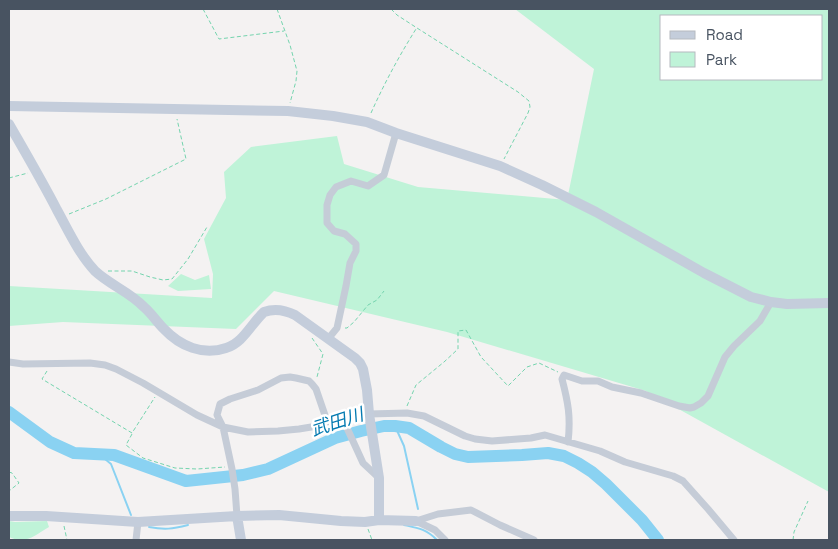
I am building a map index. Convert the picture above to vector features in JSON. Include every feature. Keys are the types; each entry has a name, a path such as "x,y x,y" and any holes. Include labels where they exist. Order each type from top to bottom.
{"street":[{"path":"9,106 288,111 367,122 500,166 542,185 596,212 751,297 787,304 829,302"},
{"path":"9,124 77,247 95,270 105,279 135,298 180,343 198,350 227,348 242,338 264,312 274,310 287,311 360,363 367,390 379,478 379,520"},
{"path":"328,339 337,328 350,263 356,251 356,244 351,239 345,234 334,231 327,223 327,205 330,195 336,186 352,181 368,186 384,175 396,133"},
{"path":"568,442 570,425 568,403 562,378 564,375 582,381 598,380 612,387 641,393 679,406 694,407 708,396 725,357 760,321 771,302"},
{"path":"9,362 23,364 90,363 105,365 116,369 197,415 223,427 248,432 278,432 328,424 348,425 370,417 413,414 424,416 476,439 492,441 545,435 600,451 625,462 672,476 682,481 734,540"},
{"path":"241,540 231,468 223,427 217,415 220,404 258,390 276,380 290,377 309,381 313,385 328,424"},
{"path":"348,425 363,463 379,478"},
{"path":"9,516 46,516 138,522 237,516 298,516 365,522 379,520 416,521 438,514 471,510 534,540"},
{"path":"416,521 435,530 445,540"},
{"path":"136,540 138,522"}],"path":[{"path":"202,9 219,39 285,31"},
{"path":"277,9 297,71 288,111"},
{"path":"391,9 397,15 518,92 529,101 528,113 500,166"},
{"path":"367,122 382,86 417,28"},
{"path":"61,217 106,199 186,159 175,108"},
{"path":"9,178 36,170"},
{"path":"95,270 132,271 163,280 172,279 188,259 207,227"},
{"path":"337,328 347,328 384,291"},
{"path":"404,414 416,385 458,349 458,331 466,330 481,357 508,386 527,367 539,363 564,375"},
{"path":"309,332 323,354 313,385"},
{"path":"53,363 42,379 132,433"},
{"path":"158,392 126,445 143,458 175,468 231,468"},
{"path":"9,472 12,473 19,483 9,491"},
{"path":"793,540 794,532 808,501"},
{"path":"62,517 67,540"},
{"path":"365,522 372,540"}],"green space":[{"path":"515,9 829,9 829,492 646,391 447,332 274,291 236,329 63,322 9,326 9,286 212,298 213,274 204,239 226,198 224,172 251,147 337,136 344,164 418,187 567,200 594,69"},
{"path":"181,274 195,280 209,275 211,289 178,291 168,286"},
{"path":"9,521 47,521 49,527 35,536 20,540 9,537"}],"waterway":[{"name":"武田川","path":"9,412 50,442 74,453 114,455 186,481 243,475 268,469 335,438 384,426 409,428 455,454 468,457 548,453 564,456 592,472 606,484 642,520 658,540"},
{"path":"395,426 404,446 418,509"},
{"path":"99,454 111,464 131,515"},
{"path":"149,527 168,529 188,525"},
{"path":"404,525 425,531 437,540"}]}
